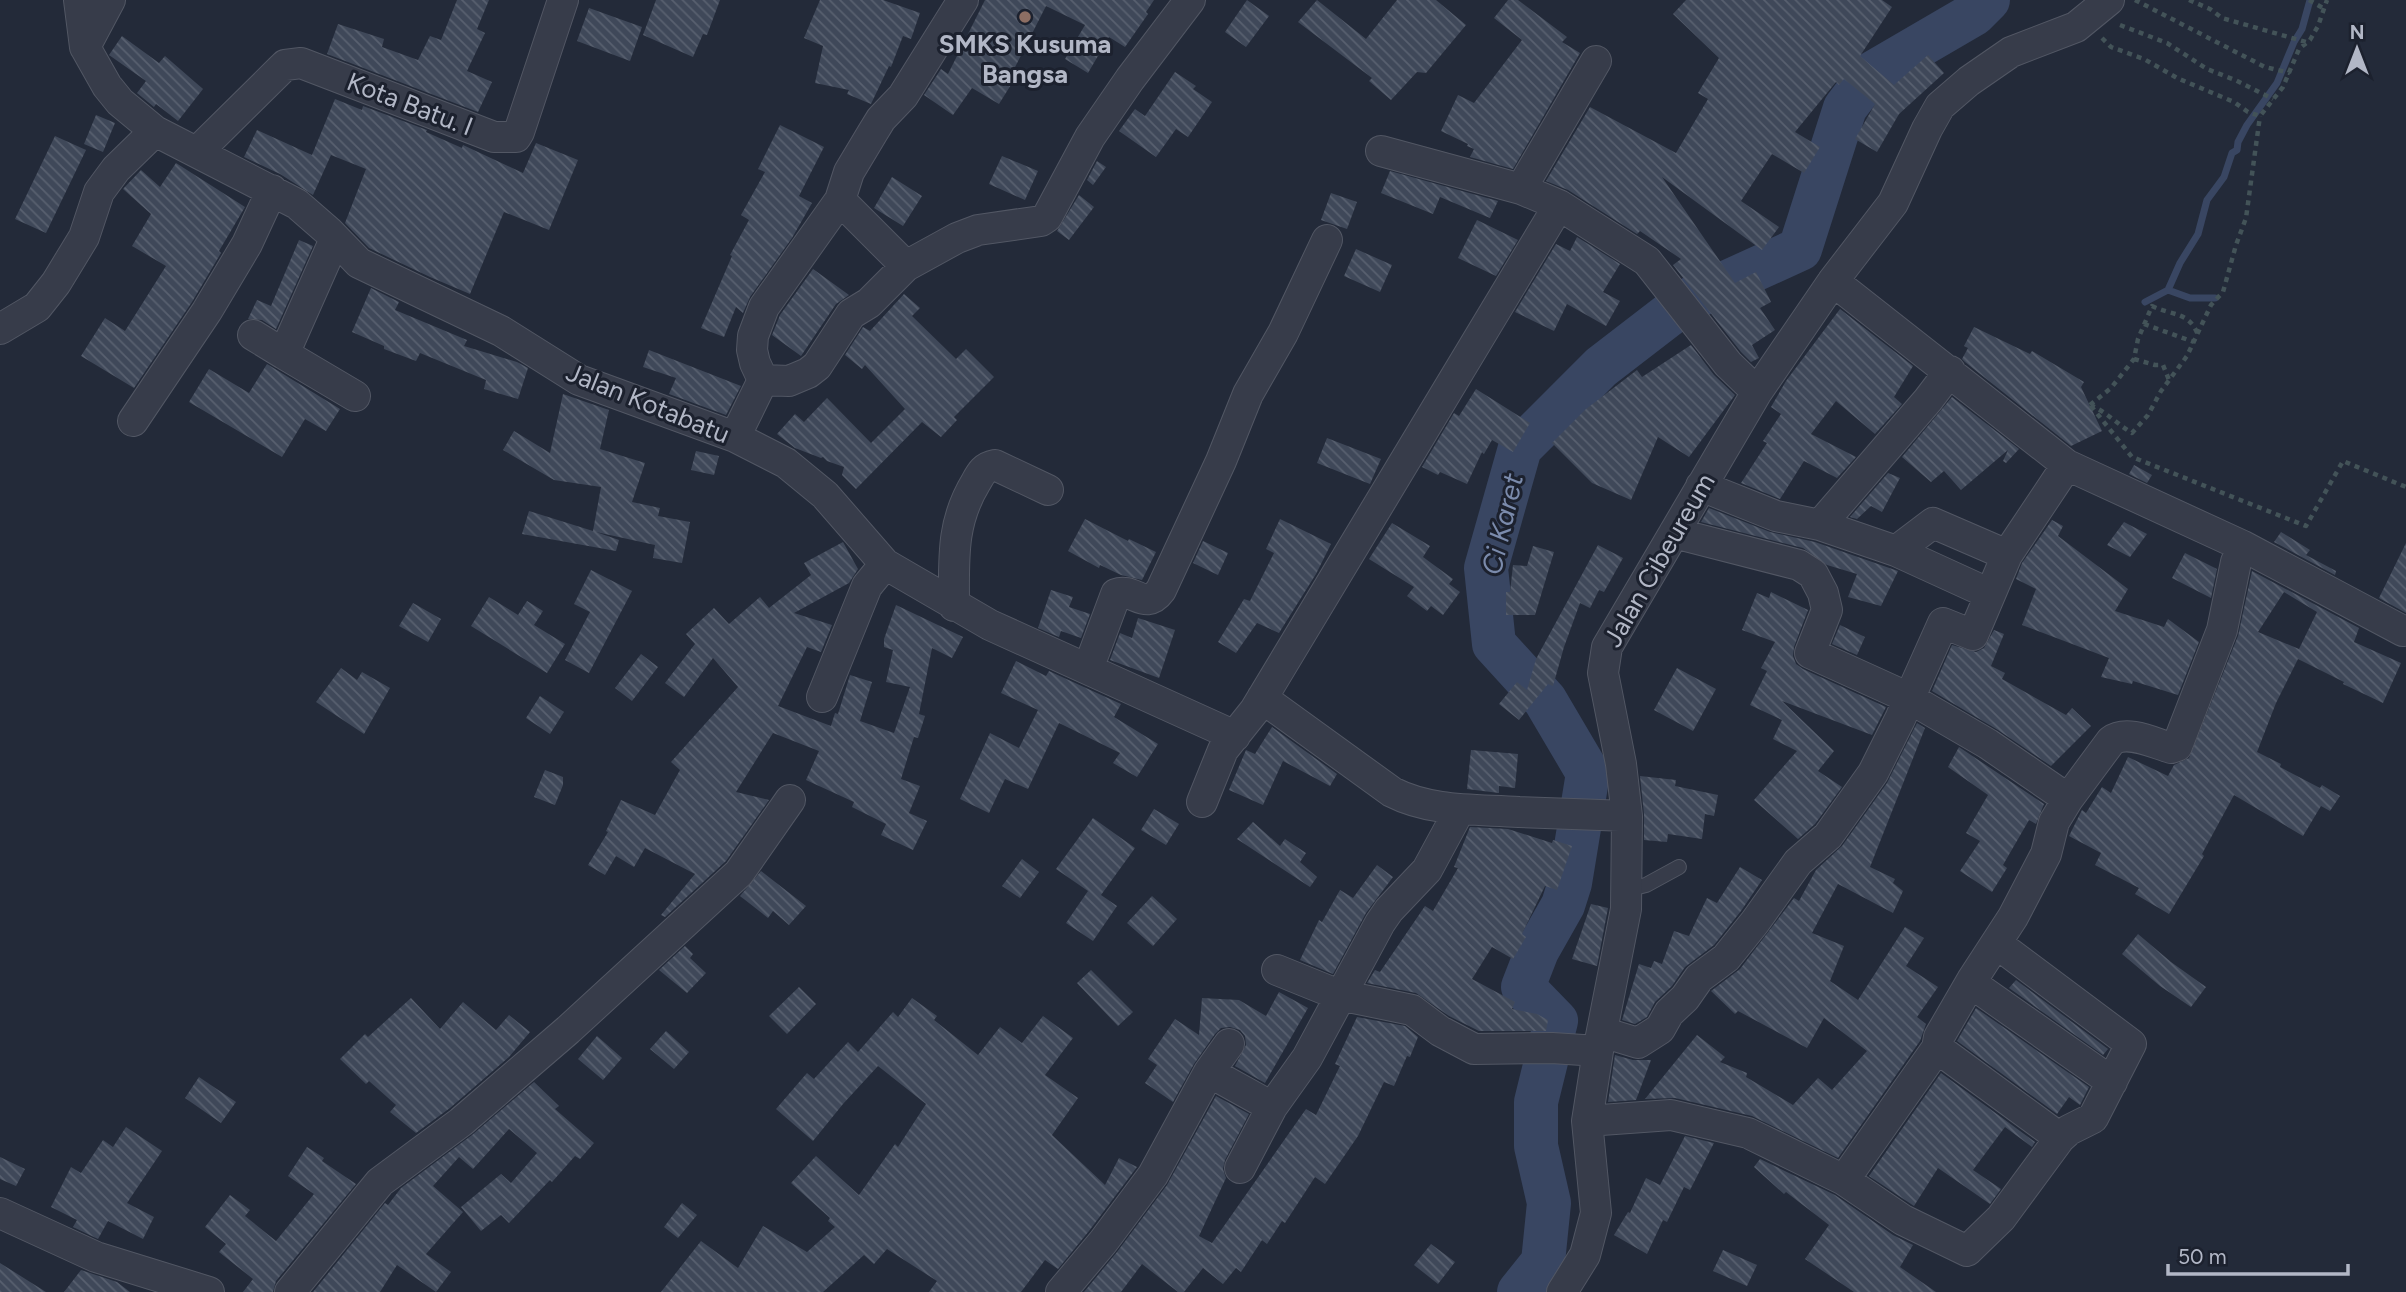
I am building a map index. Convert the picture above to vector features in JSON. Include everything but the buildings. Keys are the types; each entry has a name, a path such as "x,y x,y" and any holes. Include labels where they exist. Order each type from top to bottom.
{"street":[{"name":"Jalan Kotabatu","path":"79,0 85,47 107,86 120,102 155,131 298,204 359,263 501,331 579,380 735,437 786,463 825,495 886,564 954,606 990,625 1235,736"},
{"path":"85,47 110,0"},
{"name":"Kota Batu. I","path":"197,152 285,65 301,63 494,136 516,136 563,0"},
{"path":"763,380 752,350 764,307 840,200 849,172 873,132 881,119 903,96 963,0"},
{"path":"763,380 789,381 817,366 851,314 869,303 906,266 978,230 1002,225 1032,224 1046,217 1090,137 1190,0"},
{"name":"Jalan Cibeureum","path":"1562,1292 1584,1255 1596,1213 1587,1121 1626,909 1627,816 1621,764 1604,682 1603,666 1607,647 1757,393 1833,281 1893,203 1940,106 1993,64 2098,10"},
{"path":"1521,189 1596,61"},
{"path":"0,329 37,307 56,283 84,237 99,192 116,169 155,131"},
{"path":"1381,151 1521,189 1559,205 1647,261 1728,364 1757,393"},
{"path":"133,421 207,311 247,244 272,190"},
{"path":"840,200 906,266"},
{"path":"1202,802 1223,750 1262,698 1559,205"},
{"path":"284,354 335,239"},
{"path":"1088,669 1116,594 1123,591 1146,600 1154,598 1161,590 1221,461 1248,394 1283,332 1327,240"},
{"path":"1833,281 2067,466 2243,546 2403,631"},
{"path":"253,335 355,396"},
{"path":"1820,525 1950,371"},
{"path":"735,437 763,380"},
{"path":"954,606 956,527 970,492 983,471 988,466 995,466 1048,490"},
{"path":"1277,970 1339,995 1412,1010 1440,1031 1474,1049 1552,1048 1600,1042 1639,1043 1660,1029 1669,1013 1685,998 1699,978 1726,958 1798,862 1828,836 1873,773 1943,623 1973,635 2007,555 2067,466"},
{"path":"1701,486 1776,516 1820,525 1896,551 1990,594"},
{"path":"1896,551 1933,523 2007,555"},
{"path":"1674,533 1799,565 1813,574 1823,593 1827,610 1810,653 1909,698 1988,744 2068,799"},
{"path":"1844,1180 1937,1048 1939,1037 1970,983 2013,917 2046,853 2054,822 2111,741 2118,736 2132,736 2171,748 2177,746 2222,630 2236,562 2243,546"},
{"path":"822,697 867,586 886,564"},
{"path":"1262,698 1392,792 1423,804 1460,809 1627,816"},
{"path":"290,1292 380,1182 460,1122 568,1030 739,873 790,800"},
{"path":"1240,1168 1272,1107 1307,1058 1339,995 1388,910 1427,870 1460,809"},
{"path":"1587,1121 1671,1115 1748,1133 1844,1180 1903,1220 1967,1251 2001,1218 2060,1138 2068,1130 2093,1118 2131,1044 1996,943"},
{"path":"1970,983 2112,1082"},
{"path":"1061,1292 1103,1242 1153,1175 1209,1072 1229,1044"},
{"path":"1937,1048 2060,1138"},
{"path":"1209,1072 1272,1107"},
{"path":"0,1213 96,1257 209,1292"}],"lane":[{"path":"1626,890 1646,885 1679,867"}],"path":[{"path":"2135,0 2265,67 2290,74"},
{"path":"2189,0 2234,22 2307,43"},
{"path":"2309,0 2323,8"},
{"path":"2090,405 2108,414 2118,425 2132,433 2148,415 2187,356 2211,305 2223,292 2246,218 2260,116 2290,74 2299,49 2307,43 2318,26 2327,0"},
{"path":"2098,10 2122,26 2166,43 2207,69 2273,99"},
{"path":"2098,10 2111,47 2144,59 2177,78 2260,116"},
{"path":"2090,405 2111,388 2134,359 2152,306 2184,317 2193,323 2198,335"},
{"path":"2144,324 2194,342"},
{"path":"2134,359 2163,365 2169,380"},
{"path":"2090,405 2132,457 2306,526 2343,461 2406,487"}],"waterway":[{"name":"Ci Karet","path":"1519,1292 1543,1262 1549,1203 1536,1146 1536,1102 1556,1021 1523,987 1537,951 1563,905 1570,883 1588,773 1545,700 1494,644 1486,568 1520,448 1601,367 1688,300 1800,249 1845,108 1871,74 1974,14 1988,0"},
{"path":"2168,290 2180,263 2198,234 2207,200 2224,177 2232,153 2237,150 2247,125 2277,83 2302,29 2310,0"},
{"path":"2145,302 2168,290 2190,298 2215,298"}],"place":[{"name":"SMKS Kusuma Bangsa","path":"1025,17"}]}
